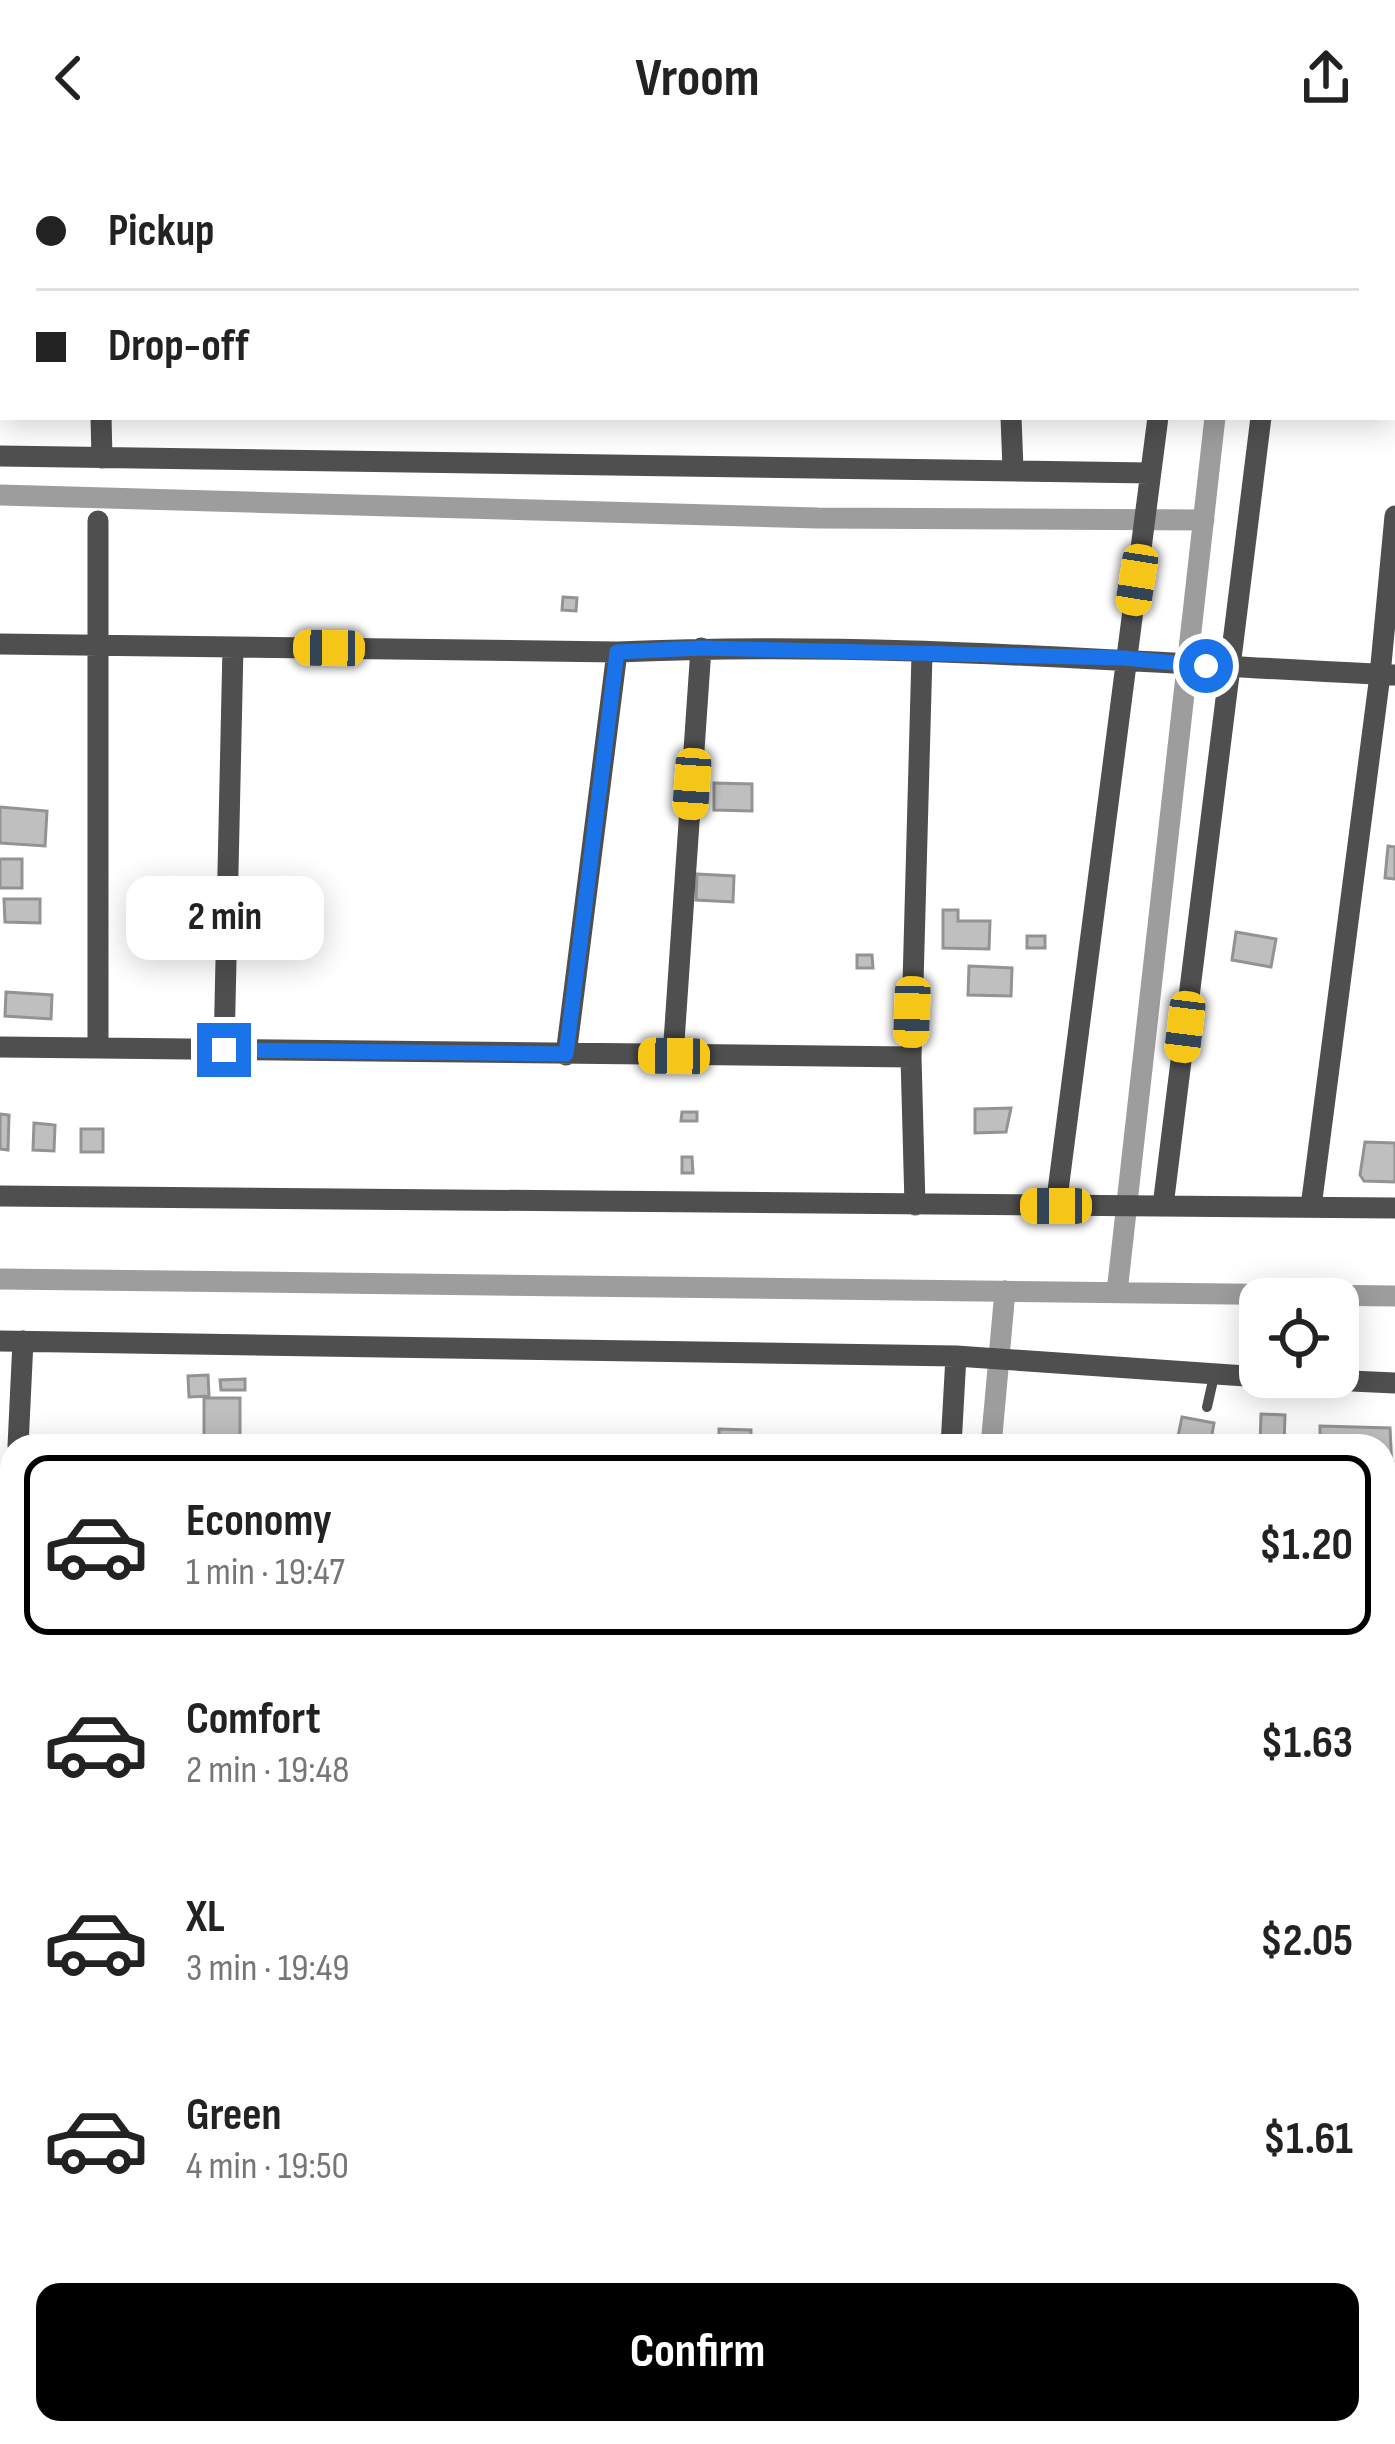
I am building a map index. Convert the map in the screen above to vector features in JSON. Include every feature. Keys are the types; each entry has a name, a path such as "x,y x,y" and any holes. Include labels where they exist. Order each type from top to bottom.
{"street":[{"path":"101,420 102,458"},
{"path":"1011,420 1013,469"},
{"path":"1056,1206 1158,420"},
{"path":"1162,1206 1218,667 1260,420"},
{"path":"0,456 1150,473"},
{"path":"1311,1207 1388,675 1395,516"},
{"path":"98,521 98,1048"},
{"path":"0,644 617,652 701,648 1124,658 1388,675"},
{"path":"224,1050 233,647"},
{"path":"674,1056 701,648"},
{"path":"566,1054 617,652"},
{"path":"915,1205 911,1057 922,654"},
{"path":"0,1047 911,1057"},
{"path":"0,1196 1395,1208"},
{"path":"17,1434 11,1341 956,1355 1239,1377"},
{"path":"952,1434 956,1355"},
{"path":"1359,1381 1395,1383"}],"lane":[{"path":"1207,1407 1214,1376"}],"building":[{"path":"563,597 577,598 576,611 562,610"},
{"path":"714,783 752,784 752,811 714,810"},
{"path":"0,807 47,811 45,846 0,843"},
{"path":"1388,846 1395,847 1395,879 1385,878"},
{"path":"0,859 22,859 22,888 0,888"},
{"path":"697,874 734,876 733,902 696,900"},
{"path":"4,899 40,899 40,923 5,922"},
{"path":"943,910 958,910 958,921 990,921 989,949 943,948"},
{"path":"1236,932 1276,939 1271,967 1232,960"},
{"path":"1027,936 1045,936 1045,948 1027,948"},
{"path":"857,955 872,955 873,968 857,968"},
{"path":"969,966 1012,968 1011,996 968,995"},
{"path":"6,992 52,995 51,1019 5,1016"},
{"path":"1011,1108 1006,1132 975,1133 975,1109"},
{"path":"682,1112 697,1112 697,1121 681,1121"},
{"path":"0,1114 9,1115 8,1150 0,1149"},
{"path":"34,1123 55,1125 54,1151 33,1150"},
{"path":"81,1129 103,1129 103,1152 81,1152"},
{"path":"1365,1142 1395,1143 1395,1182 1364,1181 1360,1175"},
{"path":"682,1157 692,1157 693,1173 682,1173"},
{"path":"208,1375 209,1396 189,1397 188,1376"},
{"path":"245,1379 245,1390 221,1390 220,1380"},
{"path":"204,1398 240,1398 240,1434 204,1434"},
{"path":"1261,1414 1285,1415 1284,1434 1260,1434"},
{"path":"1182,1417 1214,1423 1212,1434 1178,1434"},
{"path":"1320,1426 1390,1428 1390,1434 1320,1434"},
{"path":"719,1429 751,1430 751,1434 719,1434"}],"waterway":[{"path":"1117,1292 1215,420"},
{"path":"0,495 818,518 1204,520"},
{"path":"0,1279 1395,1296"},
{"path":"992,1434 1005,1291"}],"route":[{"path":"224,1050 566,1054 617,652 701,648 1124,658 1206,666"}]}
